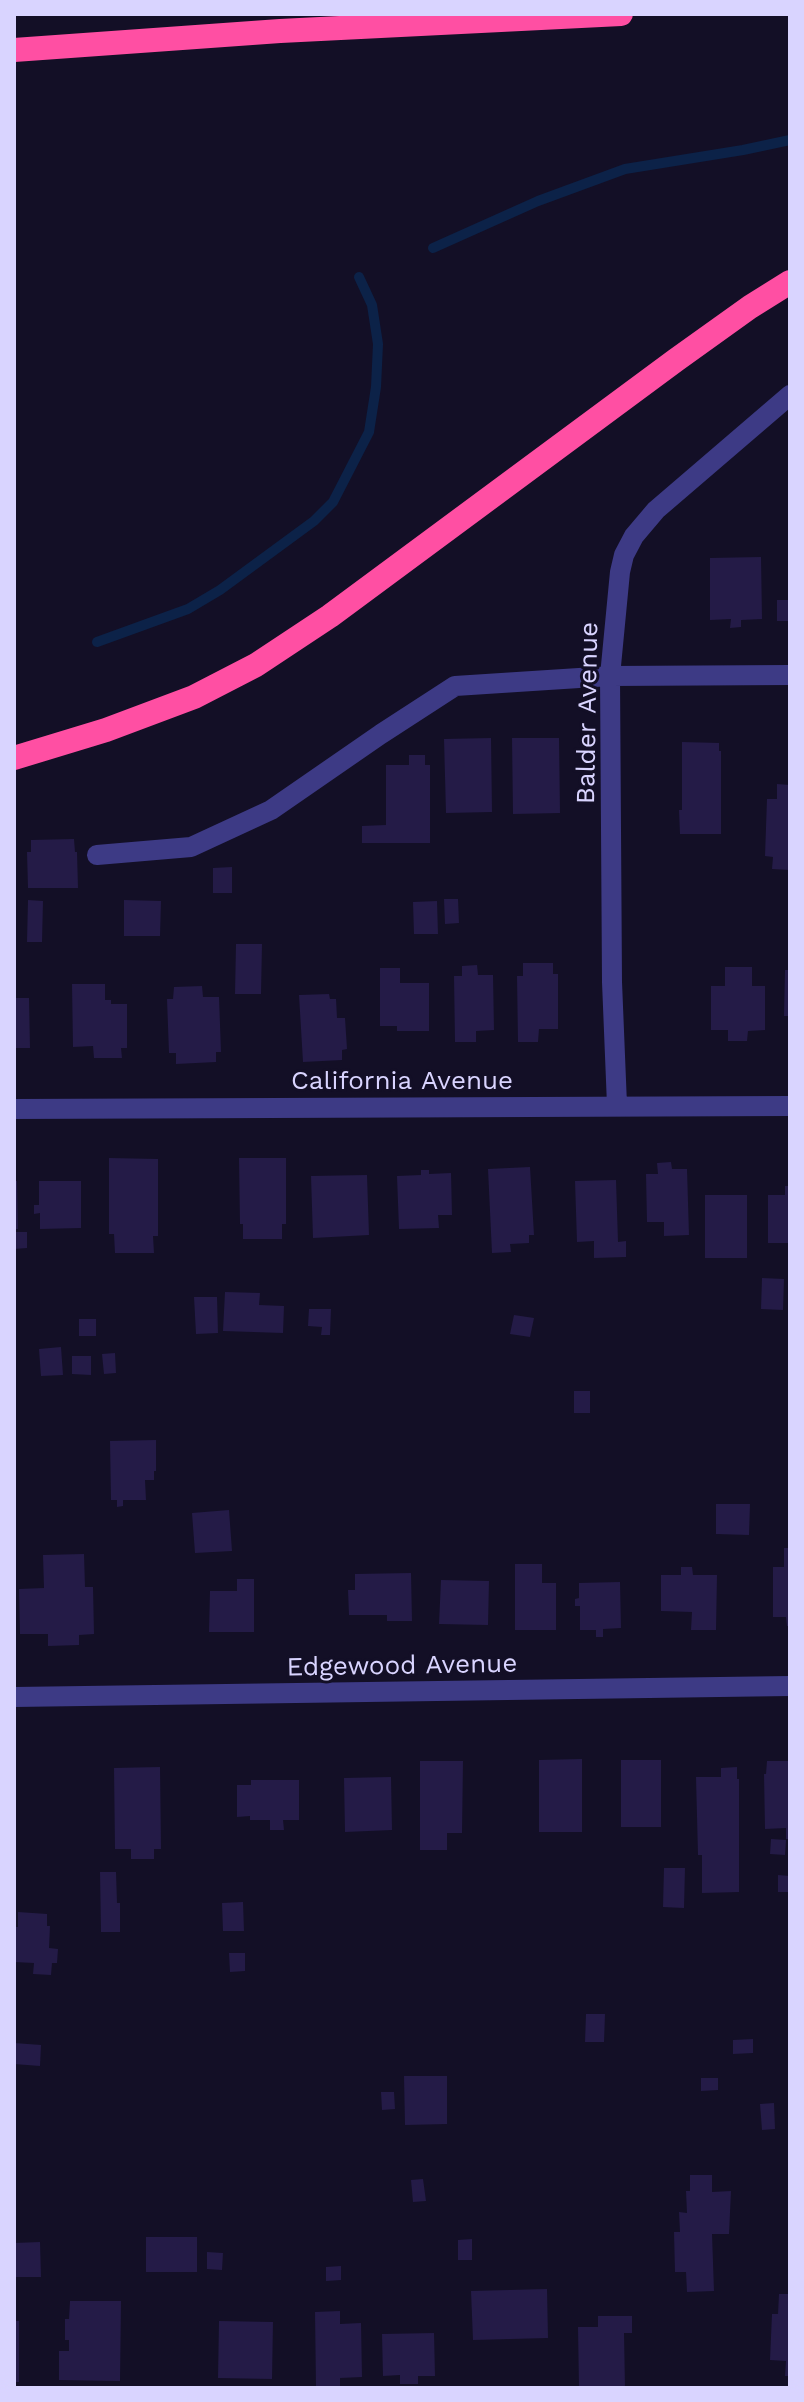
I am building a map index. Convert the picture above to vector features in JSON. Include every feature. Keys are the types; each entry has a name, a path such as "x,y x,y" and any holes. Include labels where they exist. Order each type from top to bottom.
{"highway":[{"path":"14,50 280,31 621,14"},
{"path":"14,758 106,730 194,697 256,665 330,616 750,307 790,282"}],"street":[{"name":"Balder Avenue","path":"617,1105 612,982 610,676 624,555 634,536 656,510 790,395"},
{"path":"97,855 191,847 271,810 455,686 610,676 790,675"},
{"name":"California Avenue","path":"14,1109 790,1106"},
{"name":"Edgewood Avenue","path":"14,1697 790,1686"}],"building":[{"path":"761,557 762,619 741,620 741,627 730,628 731,619 710,620 710,558"},
{"path":"777,600 790,600 790,621 777,621"},
{"path":"491,738 492,812 446,813 444,739"},
{"path":"512,738 559,738 560,813 513,814"},
{"path":"682,742 719,743 721,834 680,834"},
{"path":"409,755 425,755 425,765 430,765 430,843 362,843 362,826 386,825 386,765 409,765"},
{"path":"777,784 790,785 790,870 772,869 773,857 765,856 767,799 777,799"},
{"path":"74,839 78,888 28,888 27,852 31,852 31,840"},
{"path":"232,867 232,893 213,893 213,868"},
{"path":"444,899 458,899 459,923 445,924"},
{"path":"28,900 43,901 42,942 27,942"},
{"path":"124,900 161,901 160,936 124,936"},
{"path":"437,901 438,934 414,934 413,902"},
{"path":"236,944 262,944 261,994 235,994"},
{"path":"523,963 553,963 553,974 558,974 558,1029 539,1029 538,1042 518,1042 517,976 523,976"},
{"path":"477,965 478,975 493,975 494,1030 476,1031 476,1042 455,1042 454,976 462,976 462,966"},
{"path":"725,967 752,967 752,986 765,986 765,1030 748,1031 747,1041 728,1041 728,1030 711,1030 711,986 725,986"},
{"path":"380,968 400,968 400,983 429,983 429,1031 397,1031 397,1026 380,1026"},
{"path":"785,970 790,970 790,1016 784,1016"},
{"path":"72,984 105,984 105,1000 111,1000 111,1004 127,1004 127,1048 121,1048 122,1058 94,1058 93,1046 73,1047"},
{"path":"202,986 203,997 219,997 221,1052 216,1052 216,1062 176,1064 176,1053 169,1053 167,999 173,999 174,987"},
{"path":"329,994 330,999 336,999 337,1018 345,1018 347,1049 342,1050 342,1060 303,1062 299,995"},
{"path":"14,998 29,998 30,1048 14,1048"},
{"path":"109,1158 158,1159 158,1236 153,1236 154,1253 115,1253 114,1234 109,1234"},
{"path":"239,1158 286,1158 286,1224 282,1224 282,1239 243,1239"},
{"path":"671,1162 672,1169 687,1169 689,1235 664,1236 664,1222 647,1222 646,1174 658,1174 657,1163"},
{"path":"530,1167 534,1235 529,1235 529,1243 510,1244 511,1252 492,1253 488,1169"},
{"path":"421,1170 429,1170 429,1174 451,1173 452,1215 438,1215 439,1228 399,1229 397,1176 421,1175"},
{"path":"367,1175 369,1235 313,1238 311,1176"},
{"path":"616,1180 618,1242 626,1241 626,1257 594,1258 594,1241 577,1242 575,1181"},
{"path":"14,1181 17,1181 18,1229 14,1229"},
{"path":"39,1181 81,1181 81,1228 40,1229 40,1213 34,1214 34,1205 39,1205"},
{"path":"785,1186 790,1186 790,1243 768,1243 768,1195 785,1195"},
{"path":"705,1195 747,1195 747,1258 705,1258"},
{"path":"14,1232 27,1232 27,1248 14,1249"},
{"path":"762,1278 784,1279 783,1310 761,1309"},
{"path":"225,1292 260,1293 259,1305 284,1306 283,1333 223,1331"},
{"path":"194,1297 217,1297 218,1333 196,1334"},
{"path":"309,1309 331,1309 330,1335 321,1335 322,1327 308,1326"},
{"path":"514,1315 534,1318 530,1337 510,1334"},
{"path":"79,1319 96,1319 96,1336 79,1336"},
{"path":"61,1347 63,1375 41,1376 39,1349"},
{"path":"115,1353 116,1373 104,1374 102,1354"},
{"path":"72,1356 91,1356 91,1375 72,1374"},
{"path":"574,1391 590,1391 590,1413 574,1413"},
{"path":"156,1440 156,1471 154,1480 145,1480 146,1500 123,1500 123,1506 117,1507 117,1500 111,1500 110,1441"},
{"path":"716,1504 750,1504 749,1535 716,1534"},
{"path":"229,1510 232,1551 195,1553 192,1513"},
{"path":"784,1548 790,1548 790,1626 787,1626 786,1617 773,1617 773,1567 784,1567"},
{"path":"84,1554 85,1587 93,1587 94,1634 79,1635 79,1645 48,1646 48,1634 20,1634 19,1589 44,1588 43,1555"},
{"path":"515,1564 542,1564 542,1583 556,1583 556,1630 515,1630"},
{"path":"681,1567 692,1567 693,1575 717,1575 716,1630 691,1630 692,1612 661,1611 661,1575 681,1575"},
{"path":"411,1573 412,1621 387,1621 387,1615 349,1615 348,1590 355,1590 355,1574"},
{"path":"237,1579 254,1579 254,1632 209,1632 210,1591 237,1591"},
{"path":"441,1580 489,1581 488,1625 439,1624"},
{"path":"620,1582 621,1628 603,1629 603,1637 596,1637 596,1630 580,1630 580,1606 575,1606 575,1599 579,1598 579,1583"},
{"path":"582,1759 582,1832 539,1832 539,1760"},
{"path":"621,1760 661,1760 661,1827 621,1827"},
{"path":"420,1761 463,1761 462,1833 447,1833 447,1850 420,1850"},
{"path":"767,1761 790,1761 790,1839 786,1839 786,1828 765,1829 764,1774"},
{"path":"160,1767 161,1849 154,1849 154,1859 131,1859 131,1849 115,1849 114,1768"},
{"path":"737,1767 739,1892 702,1893 696,1777 721,1777 721,1768"},
{"path":"391,1777 392,1830 345,1832 344,1778"},
{"path":"251,1780 299,1780 299,1820 283,1820 284,1830 270,1830 270,1820 237,1817 237,1785 251,1785"},
{"path":"771,1839 786,1840 785,1855 770,1854"},
{"path":"664,1868 685,1868 684,1908 663,1907"},
{"path":"100,1872 116,1872 120,1932 101,1932"},
{"path":"778,1875 790,1876 790,1892 778,1892"},
{"path":"243,1902 244,1931 223,1931 222,1903"},
{"path":"18,1912 47,1914 49,1948 58,1949 57,1963 52,1963 51,1975 33,1974 34,1963 14,1962 14,1927 18,1927"},
{"path":"229,1953 245,1953 245,1971 230,1972"},
{"path":"586,2014 605,2014 604,2042 585,2042"},
{"path":"753,2039 753,2053 733,2054 733,2040"},
{"path":"14,2043 41,2045 40,2066 14,2064"},
{"path":"404,2076 447,2076 447,2124 405,2125"},
{"path":"701,2078 718,2078 718,2090 701,2091"},
{"path":"381,2092 394,2092 395,2109 382,2110"},
{"path":"774,2103 775,2129 762,2130 760,2104"},
{"path":"690,2175 712,2175 712,2192 731,2191 729,2234 712,2234 714,2291 687,2292 686,2272 675,2272 674,2232 680,2232 679,2212 687,2213 686,2191 690,2191"},
{"path":"423,2179 426,2201 413,2202 411,2180"},
{"path":"146,2237 197,2237 197,2272 146,2272"},
{"path":"472,2239 472,2260 458,2260 458,2240"},
{"path":"40,2242 41,2277 14,2277 14,2243"},
{"path":"207,2252 223,2253 222,2270 207,2269"},
{"path":"341,2266 341,2280 326,2281 326,2267"},
{"path":"547,2289 548,2338 473,2340 471,2291"},
{"path":"779,2294 790,2294 790,2376 785,2376 786,2361 770,2360 772,2314 778,2314"},
{"path":"70,2301 121,2301 120,2381 59,2380 59,2351 69,2351 69,2340 65,2340 65,2319 69,2319"},
{"path":"340,2311 340,2324 361,2323 362,2377 340,2378 340,2388 316,2388 315,2312"},
{"path":"598,2316 632,2316 632,2333 624,2333 625,2388 579,2388 578,2327 598,2327"},
{"path":"14,2321 19,2321 19,2382 14,2382"},
{"path":"219,2321 273,2322 272,2379 218,2378"},
{"path":"434,2333 435,2376 418,2376 418,2384 400,2384 400,2375 383,2376 382,2334"}],"waterway":[{"path":"433,248 538,201 625,169 790,140"},
{"path":"97,642 188,609 220,590 314,521 333,502 369,432 376,387 378,344 372,305 359,277"}]}
